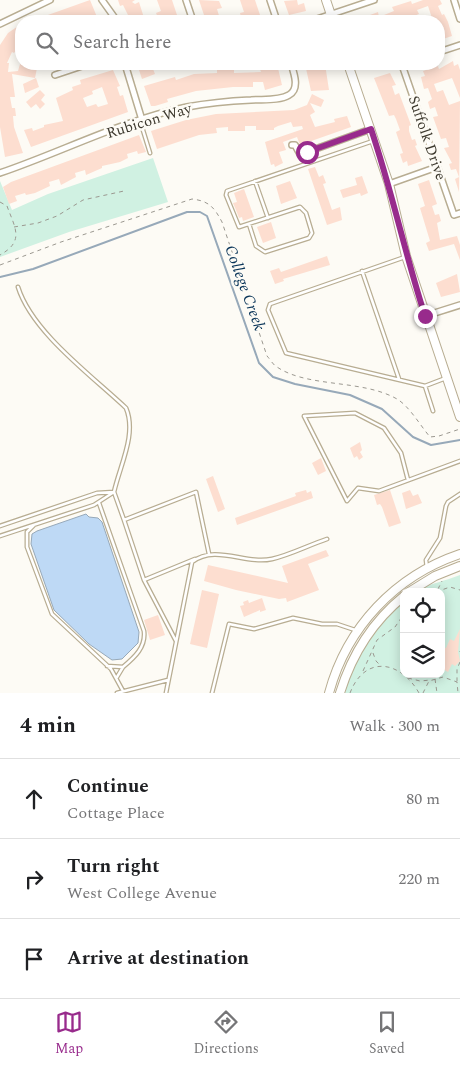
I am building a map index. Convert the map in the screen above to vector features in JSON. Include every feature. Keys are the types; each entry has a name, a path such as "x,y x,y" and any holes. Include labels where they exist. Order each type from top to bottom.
{"main road":[{"path":"326,0 331,15"},
{"path":"350,70 390,184 406,256 460,417"},
{"path":"329,693 340,660 356,631 379,604 403,584 428,569 460,554"},
{"path":"415,588 435,576 460,566"},
{"path":"396,602 398,595 424,575 428,569"},
{"path":"340,693 346,674 363,640 377,621 400,599"}],"street":[{"path":"0,24 12,16 50,0"},
{"path":"102,0 113,15"},
{"path":"186,0 191,15"},
{"path":"270,0 275,15"},
{"path":"339,15 374,0"},
{"path":"454,0 460,18"},
{"path":"445,50 460,45"},
{"path":"55,76 72,70"},
{"path":"127,70 142,120"},
{"name":"Rubicon Way","path":"0,173 142,120 186,107 289,95 294,91 295,84 292,70"},
{"name":"Suffolk Drive","path":"404,70 437,167 457,214"},
{"path":"292,145 295,145 300,154 371,129"},
{"path":"390,184 437,167"},
{"path":"425,316 460,305"}],"lane":[{"path":"142,120 142,127 150,153"},
{"path":"249,224 256,246 265,252 311,236 312,233 303,208 300,207 239,227 226,193 255,181 374,140"},
{"path":"255,181 268,218"},
{"path":"406,256 270,304 268,310 286,353 425,386 447,378"},
{"path":"362,271 399,379"},
{"path":"18,287 26,307 38,326 126,408 130,418 131,430 114,492 144,580 176,642"},
{"path":"425,386 433,411"},
{"path":"408,480 401,453 384,428 355,413 304,416 347,501 358,488 379,491 460,461"},
{"path":"0,526 97,492 114,492"},
{"path":"0,536 100,503 114,492"},
{"path":"124,520 196,492 209,554"},
{"path":"428,569 426,560 440,538 446,506 448,502 460,494"},
{"path":"100,503 144,631 145,640 141,649 123,667 117,677"},
{"path":"34,525 26,539 27,547 52,614 107,666 117,677 123,691"},
{"path":"144,580 209,554 262,560 272,559 327,538"},
{"path":"166,693 192,562 198,558"},
{"path":"212,693 229,624 254,628 293,618 322,624 337,624 356,631"},
{"path":"107,666 123,667"},
{"path":"117,693 168,680"}],"path":[{"path":"14,227 38,223 57,216 82,200 124,191"},
{"path":"0,266 62,242 192,199 204,200 214,207 222,222 267,356 276,367 299,376 360,387 396,398 406,406 416,422 430,436 439,436 460,429"},
{"path":"0,202 7,206 17,237 14,246 0,255"},
{"path":"438,588 442,581"},
{"path":"445,588 450,587 460,590"},
{"path":"350,693 363,672 377,640 395,627 400,620"},
{"path":"372,652 376,661 382,666"},
{"path":"458,693 459,682 456,669 460,662"},
{"path":"363,672 369,668 382,666 396,669 400,672"},
{"path":"410,678 420,681 446,677 459,682"},
{"path":"408,678 420,693"},
{"path":"423,693 427,684 434,679"},
{"path":"434,679 437,693"}],"green space":[{"path":"153,158 168,202 69,232 0,257 0,181 12,210 48,194"},
{"path":"460,575 460,693 345,693 354,667 367,643 384,621 400,605 400,678 445,678 445,588 424,588"}],"water":[{"path":"86,514 89,517 98,518 102,522 139,632 138,643 122,659 112,660 89,644 54,610 31,544 32,534 37,531"}],"building":[{"path":"90,0 96,15 48,15"},
{"path":"118,0 135,0 132,2 135,4 139,2 143,15 128,15 123,5 120,6"},
{"path":"157,0 172,0 177,15 157,15 156,13 161,11"},
{"path":"199,0 219,1 222,8 217,9 219,15 204,15"},
{"path":"240,0 255,0 260,15 240,15 240,13 244,12"},
{"path":"297,0 298,5 304,3 306,11 289,15 284,1"},
{"path":"423,0 440,0 442,4 438,6 442,15 431,15 428,6 417,10 419,14 416,15 384,15 394,11 392,7 411,1 412,4"},
{"path":"445,16 448,22 452,36 445,38"},
{"path":"15,28 15,52 12,52 7,63 9,63 8,72 37,70 35,78 12,74 15,97 10,97 12,108 15,108 16,116 13,116 14,127 23,153 5,157 0,127 0,45 8,33"},
{"path":"453,61 454,66 458,64 460,70 460,98 452,78 434,84 437,92 443,90 449,105 460,101 459,192 455,179 459,177 456,169 451,170 449,164 452,163 444,148 449,147 446,138 441,139 433,117 438,116 435,107 430,109 428,102 432,99 428,88 424,89 421,77 425,76 423,71 445,70 445,66"},
{"path":"113,70 120,86 117,87 120,96 123,95 128,112 31,147 24,130 32,128 33,131 44,127 44,125 63,121 56,98 73,90 72,87 81,84 80,80","holes":["102,87 108,104 98,107 96,104 87,107 83,98 93,94 92,91"]},
{"path":"139,70 153,70 155,74 142,79"},
{"path":"217,70 234,70 234,73 261,72 260,70 278,70 282,85 265,90 263,82 253,82 253,87 196,91 167,99 168,102 155,106 151,106 144,86 175,77 176,80 194,74 217,73"},
{"path":"306,70 326,70 329,90 311,91"},
{"path":"390,73 396,85 392,86 395,95 399,93 411,125 409,126 409,131 412,140 415,139 417,145 415,146 422,161 408,166 407,161 403,163 400,154 403,153 396,132 400,130 396,119 394,115 389,116 374,78"},
{"path":"36,78 39,87 25,93 23,84"},
{"path":"40,90 45,95 41,100 45,104 40,109 36,104 31,108 26,102"},
{"path":"312,94 324,100 321,107 310,103 315,112 310,115 315,127 335,122 334,119 347,116 351,127 300,145 297,137 283,142 286,150 279,152 283,163 275,167 274,164 271,165 265,142 303,129 302,126 293,127 291,122 278,126 274,130 256,130 256,126 245,126 245,131 228,131 228,127 216,128 217,133 199,135 157,149 151,131 186,120 216,114 294,110 307,105"},
{"path":"139,135 146,152 138,154 137,151 127,154 128,158 102,166 102,168 86,175 85,170 75,173 76,177 61,185 59,179 49,182 50,186 35,193 15,196 17,201 9,204 3,187 11,182"},
{"path":"315,167 319,177 323,175 326,183 323,184 332,210 340,207 342,220 327,225 308,169"},
{"path":"362,176 368,193 361,196 360,193 343,198 340,190 357,185 355,178"},
{"path":"429,180 437,204 432,206 435,215 439,214 441,221 437,223 440,240 457,236 460,245 460,260 454,244 429,251 426,243 430,241 420,208 425,206 418,184"},
{"path":"290,181 297,198 281,204 276,186"},
{"path":"244,189 254,217 243,221 242,217 239,218 233,203 237,202 234,193"},
{"path":"271,222 276,238 263,243 257,227"},
{"path":"327,256 330,265 283,279 284,281 275,284 270,271 279,268 281,272"},
{"path":"457,274 460,292 441,297 436,283"},
{"path":"360,442 362,450 360,452 363,457 359,460 357,456 354,458 350,448"},
{"path":"321,458 326,471 318,475 312,463"},
{"path":"213,476 225,509 218,512 206,479"},
{"path":"306,490 307,493 311,491 313,498 237,525 235,518 296,496 295,493"},
{"path":"390,490 401,523 389,527 382,507 380,504 377,505 374,495"},
{"path":"410,490 413,496 418,494 422,503 406,509 402,493"},
{"path":"326,550 329,556 308,564 319,590 287,602 286,598 279,599 204,581 208,565 288,583 282,566"},
{"path":"202,590 219,594 207,648 190,644"},
{"path":"262,598 266,610 260,612 260,610 244,617 240,606 244,605 243,602 248,600 249,603"},
{"path":"158,615 165,635 150,640 144,620"},
{"path":"460,629 458,652 460,661 455,666 452,664 448,672 445,670 445,648 450,639 454,641"}],"waterway":[{"name":"College Creek","path":"0,277 33,269 187,212 200,212 207,216 259,363 273,377 295,384 350,395 382,409 413,437 431,445 460,440"}],"route":[{"path":"307,152 371,129 390,184 406,256 425,316"}]}
